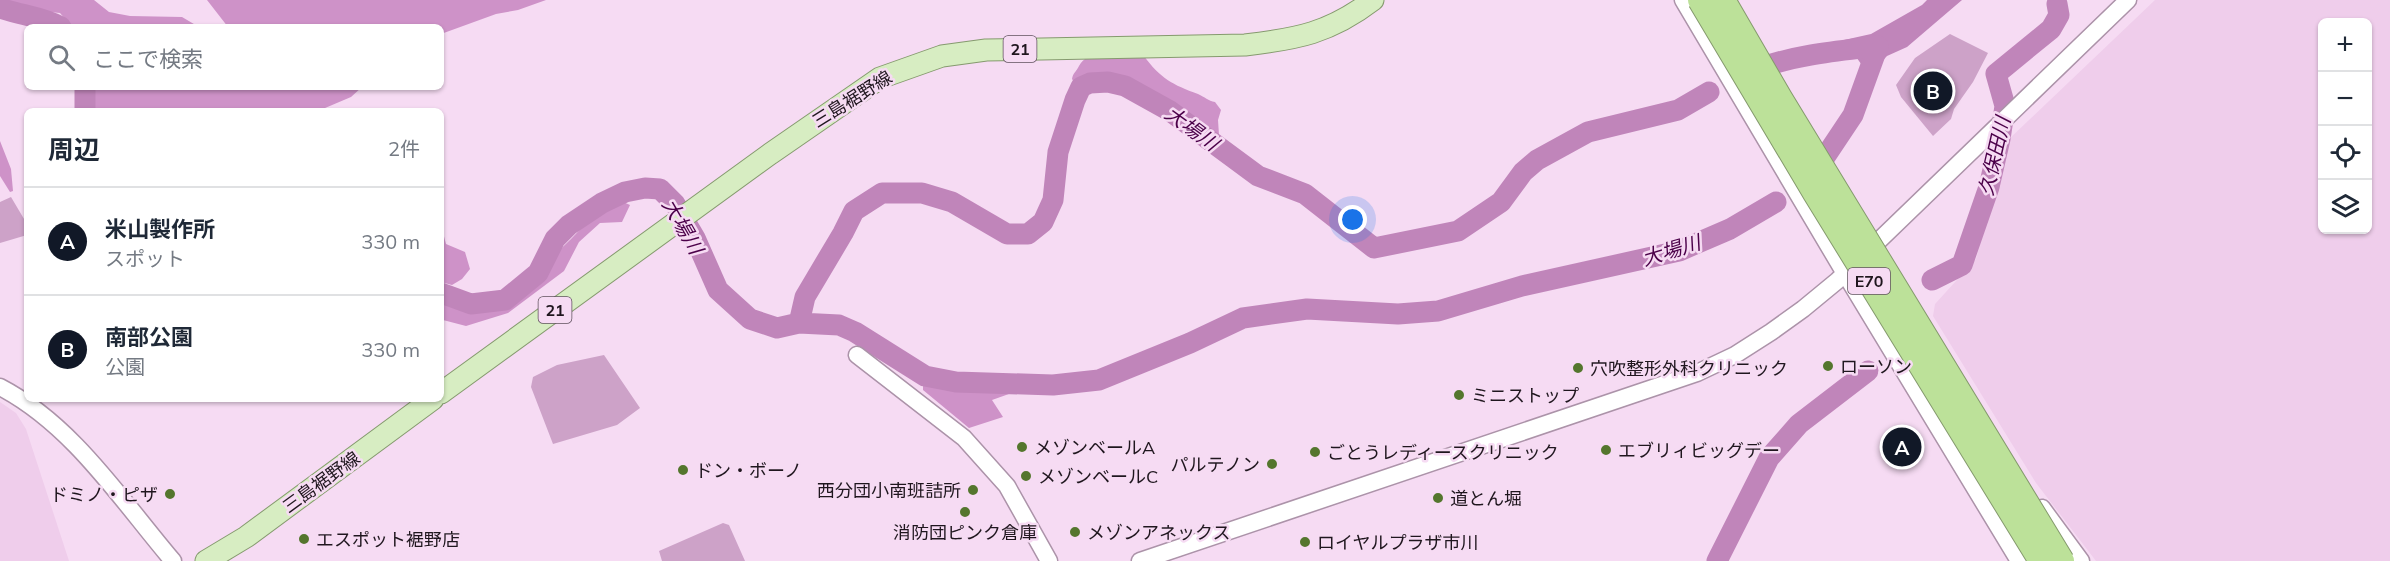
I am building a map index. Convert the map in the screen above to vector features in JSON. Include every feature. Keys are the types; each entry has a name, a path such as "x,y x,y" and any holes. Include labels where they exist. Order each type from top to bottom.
{"highway":[{"name":"E70","path":"1700,0 1815,193 2041,561"},
{"name":"E70","path":"1723,0 1792,118 2062,561"}],"main road":[{"name":"三島裾野線","path":"444,391 700,204 855,93 880,78 942,56 986,50 1245,45 1286,40 1323,30 1360,10 1373,0"},
{"name":"三島裾野線","path":"206,561 246,537 429,402"}],"street":[{"path":"1683,0 2019,561"},
{"path":"1716,0 1966,419 2067,561"},
{"path":"1140,561 1697,373 1735,355 1803,309 1844,272 2128,0"},
{"path":"857,355 964,438 1006,486 1049,561"},
{"path":"0,387 24,399"},
{"path":"27,402 73,443 173,561"},
{"path":"1996,464 2031,494 2081,561"}],"shaded area":[{"path":"0,0 94,0 109,12 130,16 182,17 194,24 69,24 60,13 0,7"},
{"path":"207,0 546,0 518,10 496,14 444,33 444,24 226,24"},
{"path":"1927,0 1962,0 1907,47 1887,56 1869,75 1844,40 1871,34"},
{"path":"2155,0 2390,0 2390,561 2096,561 2036,483 1933,316 1935,304 1976,259 2008,140"},
{"path":"1950,34 1988,53 1973,82 1954,109 1951,119 1933,136 1901,97 1896,85 1915,58"},
{"path":"1144,56 1168,80 1215,102 1221,110 1218,120 1219,135 1210,135 1186,115 1147,93 1133,82 1107,77 1085,80 1080,85 1076,85 1072,77 1086,58"},
{"path":"90,90 359,90 351,97 325,108 92,108"},
{"path":"0,141 11,169 13,191 10,192 0,176"},
{"path":"11,197 24,219 24,236 0,243 0,202"},
{"path":"621,201 630,205 622,222 600,223 579,242 564,271 508,313 466,326 444,320 444,300 480,312 490,308 552,257 599,211"},
{"path":"444,236 446,244 465,252 470,269 462,279 452,285 444,283"},
{"path":"604,355 640,408 617,425 553,444 531,387 533,377 557,365"},
{"path":"923,383 1026,388 992,400 1003,417 969,428 923,390"},
{"path":"0,402 16,413 26,429 69,561 0,561"},
{"path":"723,523 729,525 745,561 662,561 659,551"}],"waterway":[{"name":"久保田川","path":"1932,280 1962,265 1989,187 2005,106 1996,74 2051,29 2059,15 2057,4"},
{"name":"大場川","path":"0,8 54,24"},
{"name":"大場川","path":"1763,67 1805,56 1878,46"},
{"name":"大場川","path":"1821,163 1853,115 1878,46"},
{"name":"大場川","path":"799,323 805,297 854,211 882,193 922,193 952,202 1007,234 1028,234 1043,222 1053,200 1058,152 1075,100 1081,87 1090,83 1108,82 1125,86 1170,111 1258,176 1305,194 1374,248 1458,231 1501,202 1523,172 1537,160 1588,132 1678,110 1709,92"},
{"name":"大場川","path":"85,90 85,108"},
{"name":"大場川","path":"444,294 471,304 505,300 538,273 555,239 569,225 602,203 625,192 645,188 660,189 675,204 695,238 718,290 750,319 777,328 799,323 839,325 855,332 925,376 956,382 1053,385 1099,380 1190,343 1243,318 1307,309 1398,314 1438,311 1522,286 1679,251 1730,229 1776,202"},
{"name":"久保田川","path":"1717,561 1769,458 1799,424 1868,371"}],"place":[{"name":"南部公園","path":"1933,91"},
{"name":"ローソン","path":"1828,366"},
{"name":"穴吹整形外科クリニック","path":"1578,368"},
{"name":"ミニストップ","path":"1459,395"},
{"name":"メゾンベールA","path":"1022,447"},
{"name":"米山製作所","path":"1902,447"},
{"name":"エブリィビッグデー","path":"1606,450"},
{"name":"ごとうレディースクリニック","path":"1315,452"},
{"name":"パルテノン","path":"1272,464"},
{"name":"ドン・ボーノ","path":"683,470"},
{"name":"メゾンベールC","path":"1026,476"},
{"name":"西分団小南班詰所","path":"973,490"},
{"name":"ドミノ・ピザ","path":"170,494"},
{"name":"道とん堀","path":"1438,498"},
{"name":"消防団ピンク倉庫","path":"965,512"},
{"name":"メゾンアネックス","path":"1075,532"},
{"name":"エスポット裾野店","path":"304,539"},
{"name":"ロイヤルプラザ市川","path":"1305,542"}]}
